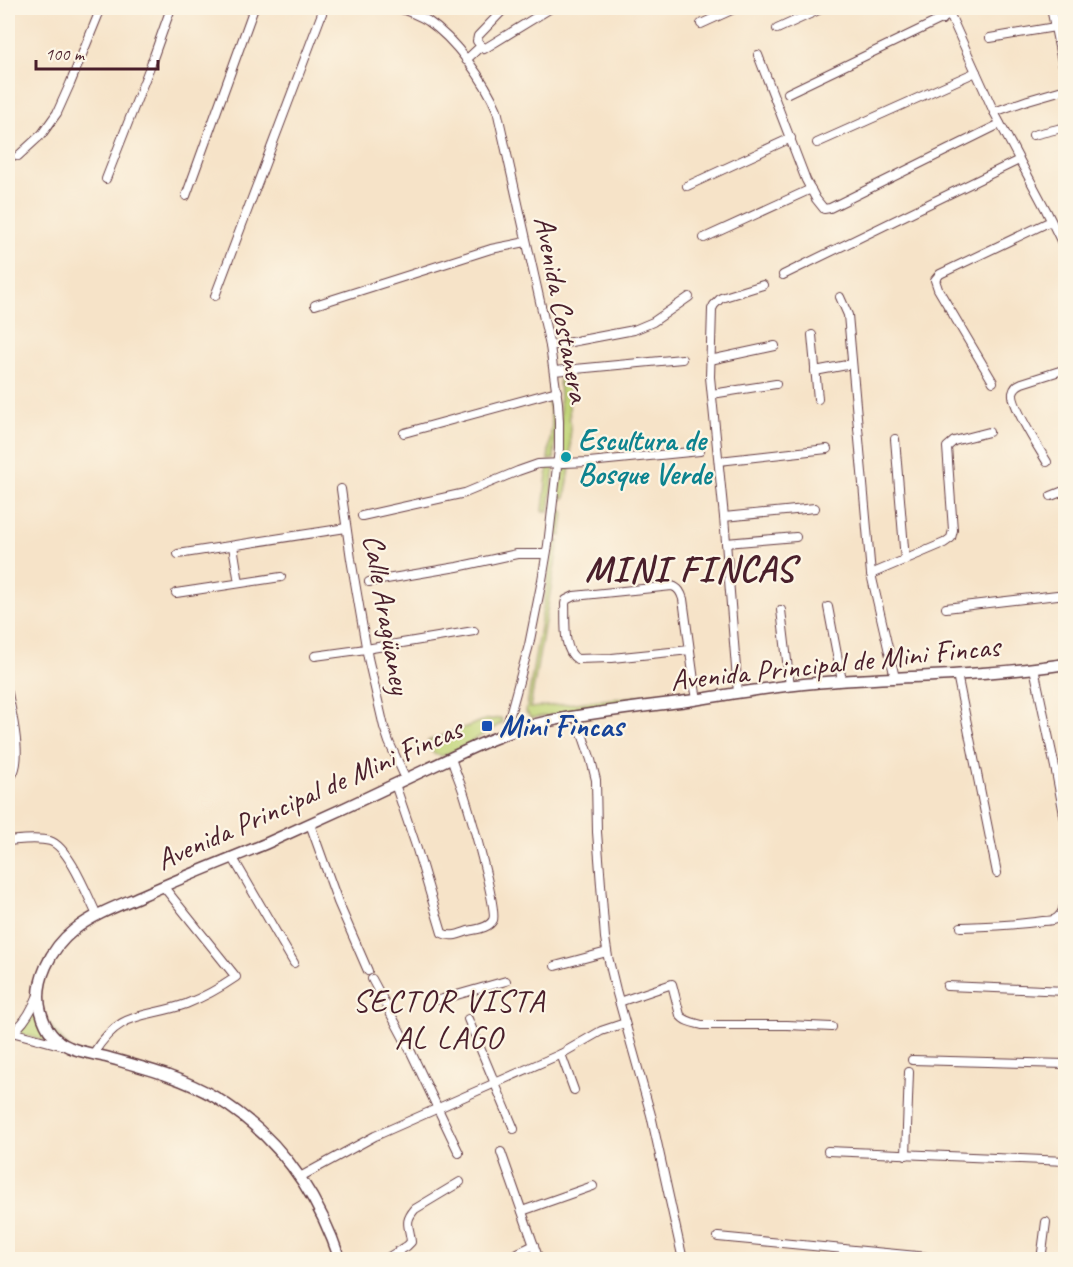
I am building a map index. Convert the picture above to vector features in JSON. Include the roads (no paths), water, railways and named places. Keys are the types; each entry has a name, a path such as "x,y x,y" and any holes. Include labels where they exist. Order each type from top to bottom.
{"street":[{"path":"18,156 42,134 57,113 101,8"},
{"path":"106,179 171,8"},
{"path":"186,196 254,8"},
{"path":"215,296 324,8"},
{"name":"Avenida Costanera","path":"398,8 420,17 448,39 486,87 497,110 554,371 559,422 557,464 546,554 529,645 505,733"},
{"path":"505,8 478,36 477,41 484,49 551,8"},
{"path":"701,24 734,8"},
{"path":"777,29 823,8"},
{"path":"936,8 942,20"},
{"path":"1051,8 1065,81"},
{"path":"788,93 942,20 949,11 994,112 1065,251"},
{"path":"990,38 1054,27"},
{"path":"466,60 481,46"},
{"path":"758,55 811,189 824,209 1000,124"},
{"path":"817,143 976,72"},
{"path":"994,112 1065,89"},
{"path":"1033,135 1065,128"},
{"path":"687,186 791,138"},
{"path":"783,274 1019,160"},
{"path":"704,238 811,189"},
{"path":"993,381 938,289 935,280 940,274 1051,221"},
{"path":"315,305 492,249 526,242"},
{"path":"738,693 712,394 711,322 714,305 721,298 763,285"},
{"path":"550,346 634,330 652,322 690,297"},
{"path":"840,297 848,315 871,574 895,678"},
{"path":"812,335 818,399"},
{"path":"710,360 775,346"},
{"path":"554,371 682,359"},
{"path":"815,371 852,364"},
{"path":"1047,462 1017,408 1013,393 1022,383 1065,369"},
{"path":"712,394 776,384"},
{"path":"404,434 556,391"},
{"path":"871,574 951,538 953,530 947,447 954,441 989,432"},
{"path":"895,439 905,560"},
{"path":"719,461 826,449"},
{"path":"362,516 465,493 538,464 700,451"},
{"name":"Calle Aragüaney","path":"341,489 366,649 384,728 406,779"},
{"path":"1051,496 1065,490"},
{"path":"724,517 815,508"},
{"path":"178,554 346,528"},
{"path":"726,543 796,537"},
{"path":"233,546 239,583"},
{"path":"369,582 517,554 546,554"},
{"path":"176,593 281,577"},
{"path":"690,650 612,658 577,658 568,649 566,600 574,596 676,587 683,599 697,699"},
{"path":"946,608 1065,594"},
{"path":"828,607 842,681"},
{"path":"781,610 790,686"},
{"path":"315,656 474,631"},
{"name":"Avenida Principal de Mini Fincas","path":"38,994 47,965 62,941 77,927 98,915 310,824 505,733 576,716 790,686 1065,664"},
{"path":"1034,668 1065,825"},
{"path":"957,674 997,873"},
{"path":"8,693 17,755 15,769 8,779"},
{"path":"576,716 596,780 598,853 607,952 651,1115 682,1259"},
{"path":"395,784 442,933 451,936 487,926 493,921 494,915 490,893 471,816 451,758"},
{"path":"310,824 346,923 368,971"},
{"path":"8,842 42,839 56,844 72,863 98,915"},
{"path":"233,858 294,963"},
{"path":"93,1054 105,1037 129,1019 183,1005 205,996 236,977 164,886"},
{"path":"961,927 1027,924 1058,918 1065,902 1065,892"},
{"path":"555,966 607,952"},
{"path":"372,979 410,1050 459,1153"},
{"path":"439,1000 506,981"},
{"path":"619,1002 672,984 680,1015 694,1023 832,1027"},
{"path":"947,986 1065,991"},
{"path":"38,994 41,1012 48,1028 68,1047"},
{"path":"10,1031 20,1027 34,1006 38,994"},
{"path":"468,1020 514,1129"},
{"path":"300,1177 375,1136 561,1054 601,1031 625,1023"},
{"path":"10,1031 170,1076 236,1111 266,1136 300,1177 317,1203 340,1260"},
{"path":"561,1054 574,1090"},
{"path":"912,1060 1065,1064"},
{"path":"906,1155 909,1072"},
{"path":"828,1151 1065,1161"},
{"path":"501,1152 539,1260"},
{"path":"384,1260 411,1242 407,1221 415,1209 460,1182"},
{"path":"522,1211 593,1186"},
{"path":"1041,1260 1046,1222"},
{"path":"718,1237 959,1260"},
{"path":"502,1260 534,1245"},
{"path":"843,1260 844,1249"}],"place":[{"name":"Escultura de Bosque Verde","path":"566,457"},
{"name":"Mini Fincas","path":"487,726"}],"district":[{"name":"MINI FINCAS","path":"690,568"},
{"name":"SECTOR VISTA AL LAGO","path":"449,1018"}]}
